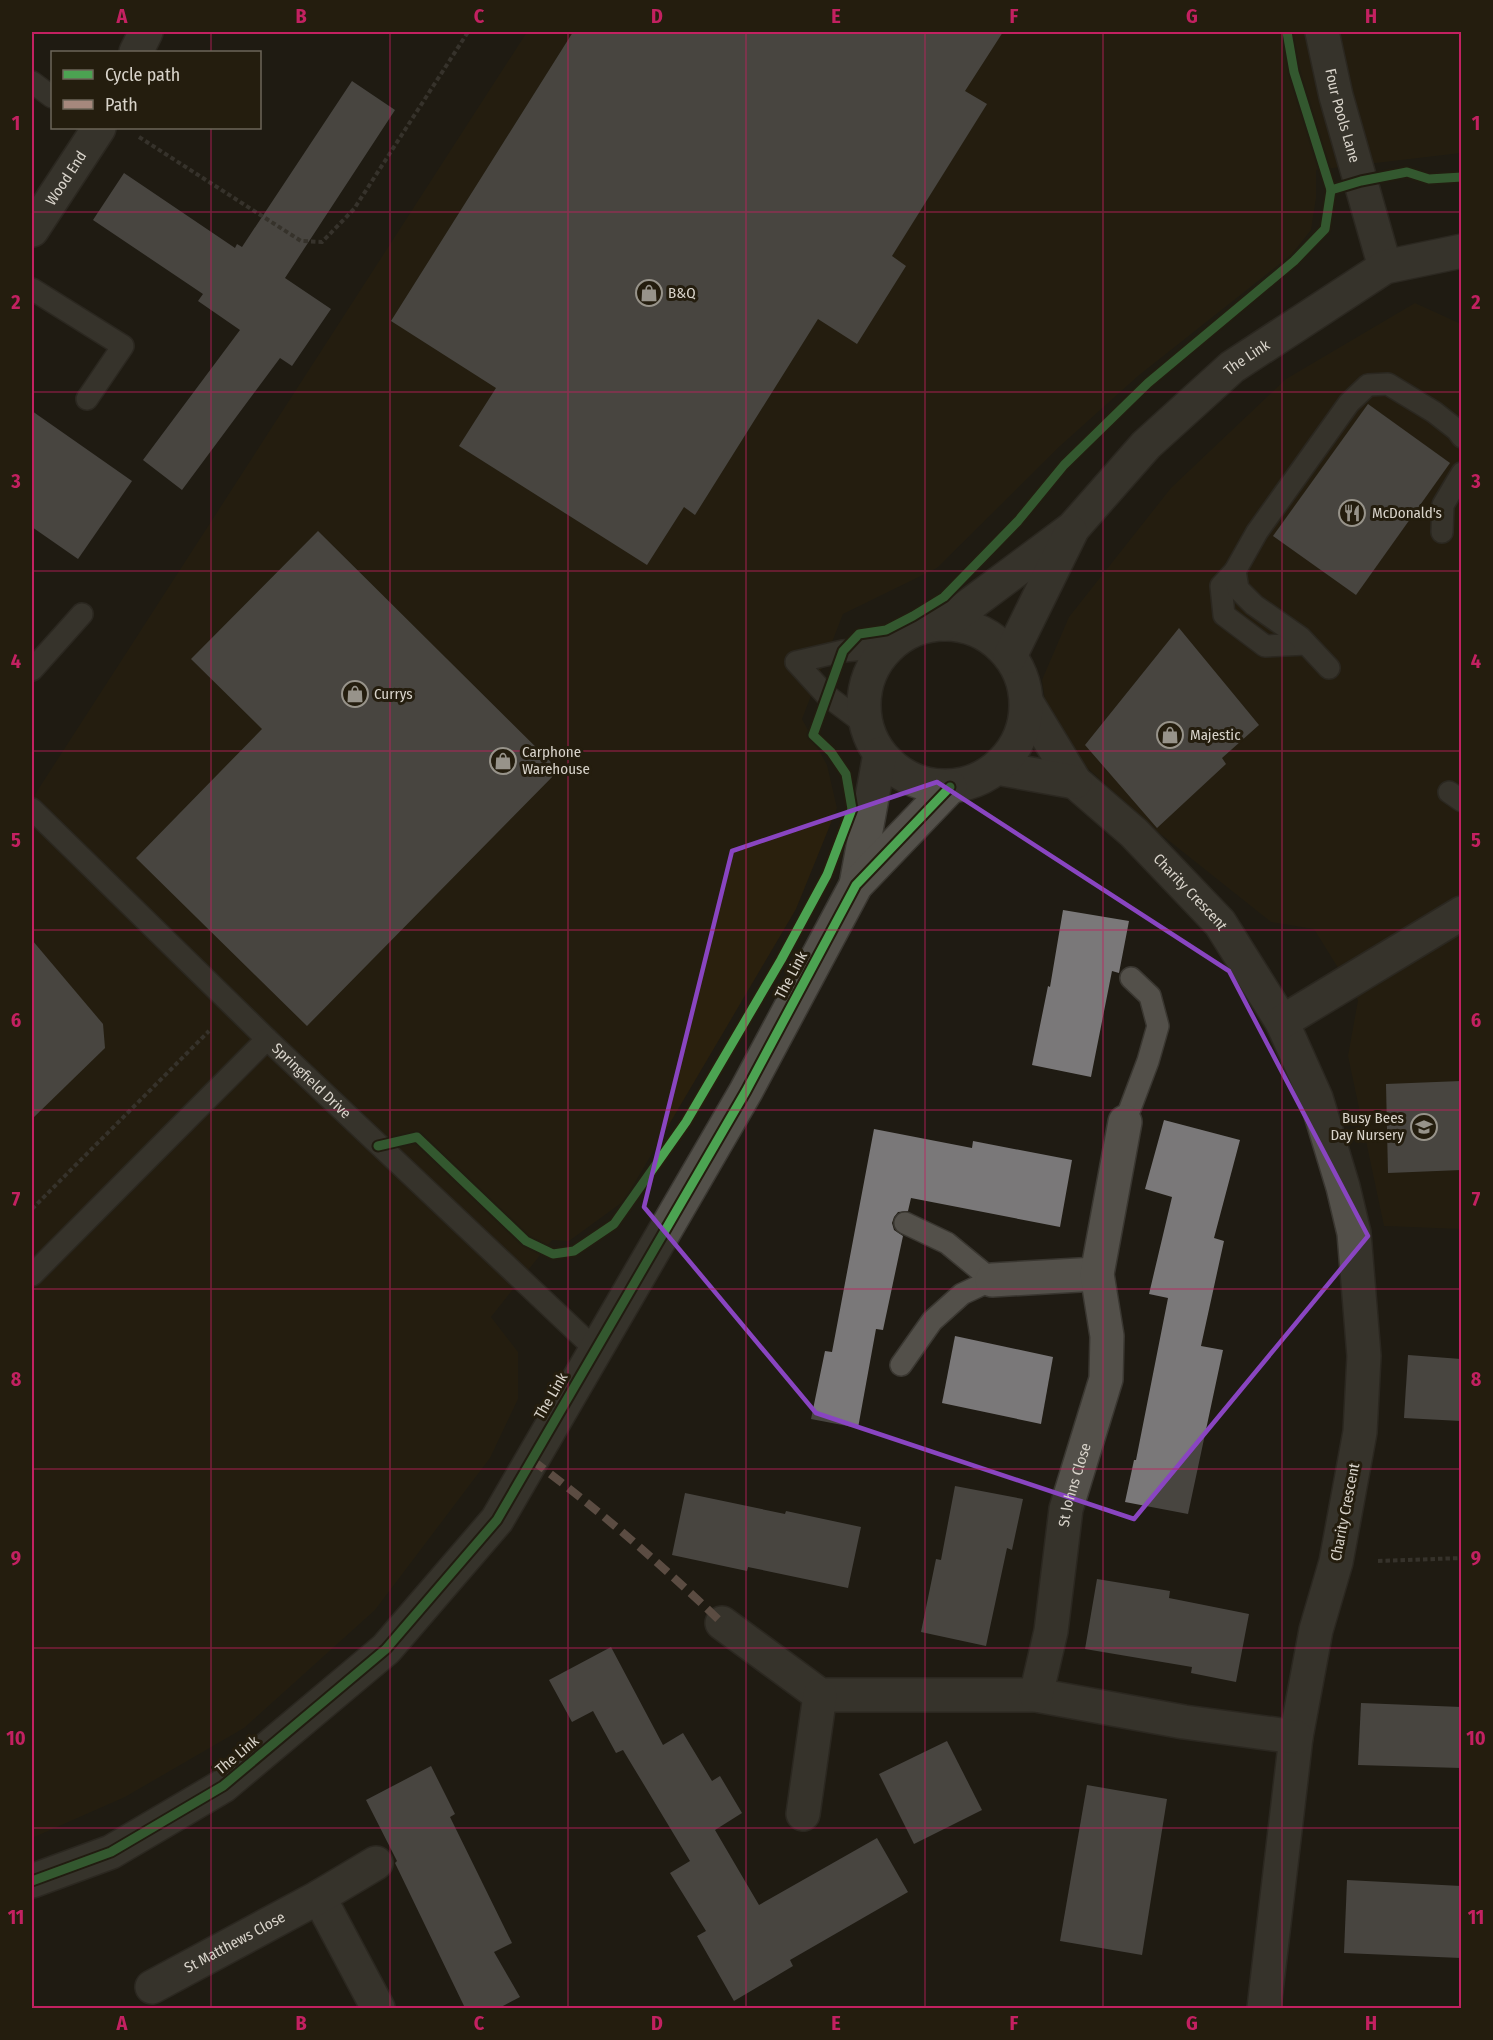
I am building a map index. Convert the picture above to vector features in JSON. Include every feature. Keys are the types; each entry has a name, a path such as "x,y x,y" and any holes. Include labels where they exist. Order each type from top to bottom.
{"street":[{"path":"136,51 146,32"},
{"name":"Four Pools Lane","path":"1322,32 1335,96 1385,267"},
{"name":"Wood End","path":"32,230 95,129"},
{"name":"The Link","path":"944,624 1074,528 1146,445 1232,367 1385,267 1461,252"},
{"name":"The Link","path":"1010,656 1074,528"},
{"name":"The Link","path":"856,885 873,739 864,703 867,683 875,664 887,648 905,634 924,627 944,624 966,626 993,639 1010,656 1022,677 1027,703 1024,726 1017,744 997,768 976,781 950,787 937,787 916,782 900,774 873,739"},
{"name":"Charity Crescent","path":"1027,703 1076,782 1134,832 1220,923 1282,1022 1316,1098 1343,1188 1353,1233 1364,1356 1360,1432 1336,1562 1316,1630 1296,1737 1264,2008"},
{"path":"997,768 1076,782"},
{"name":"The Link","path":"32,1881 111,1852 223,1786 386,1649 497,1520 747,1091 856,885 950,787"},
{"path":"1282,1022 1453,920 1461,913"},
{"name":"St Johns Close","path":"1036,1695 1051,1631 1066,1509 1106,1379 1107,1336 1097,1274 1125,1122"},
{"path":"992,1280 1097,1274"},
{"path":"722,1623 820,1695 1036,1695 1184,1722 1296,1737"},
{"path":"803,1814 820,1695"},
{"name":"St Matthews Close","path":"152,1987 376,1863"},
{"path":"318,1897 378,2008"}],"lane":[{"path":"32,82 51,96"},
{"path":"32,289 123,346 87,399"},
{"path":"1306,644 1265,646 1224,615 1221,586 1235,572 1257,532 1342,412 1368,385 1388,384 1434,412 1457,430 1461,437"},
{"path":"1442,532 1443,505 1461,473"},
{"path":"1235,572 1238,590 1306,644 1329,668"},
{"path":"32,670 82,614"},
{"path":"873,739 826,695 796,662 843,651 887,648"},
{"name":"Springfield Drive","path":"32,809 267,1039 595,1349"},
{"path":"1125,1122 1148,1061 1158,1026 1150,996 1131,978"},
{"path":"32,1275 267,1039"},
{"path":"901,1365 932,1321 962,1294 992,1280 947,1243 905,1223"}],"path":[{"path":"133,134 301,241 321,242 354,209 468,32"},
{"path":"32,1209 233,1006"},
{"path":"1336,1562 1461,1558"}],"highlighted area":[{"path":"937,782 1229,971 1368,1236 1134,1519 816,1413 644,1207 732,851"}],"shaded area":[{"path":"527,32 1461,32 1461,153 1316,170 1316,198 1311,230 1291,255 1138,376 1060,446 937,568 843,614 802,719 827,765 837,808 796,909 624,1201 569,1241 552,1240 491,1317 518,1352 518,1399 490,1458 375,1610 244,1728 125,1797 32,1838 32,799"},
{"path":"1415,303 1461,324 1461,1229 1384,1226 1348,1056 1358,1000 1314,929 1271,922 1158,832 1050,734 1042,680 1069,617 1171,488 1286,379"}],"building":[{"name":"B&Q","path":"573,32 1003,32 965,91 987,104 892,256 906,266 857,344 818,319 695,515 684,507 647,565 459,446 496,388 391,321"},
{"path":"352,81 395,110 285,278 331,309 292,366 280,358 182,490 143,460 240,330 198,301 203,294 93,220 124,173 235,248 237,244 242,247"},
{"name":"McDonald's","path":"1368,404 1450,463 1356,595 1273,536"},
{"path":"32,411 132,481 78,559 32,527"},
{"path":"318,531 559,770 307,1026 136,858 262,729 191,659"},
{"name":"Majestic","path":"1179,628 1259,725 1222,758 1226,764 1157,828 1085,745"},
{"path":"1063,910 1129,921 1119,973 1112,971 1091,1077 1032,1065 1048,986 1050,987"},
{"path":"32,940 103,1024 105,1048 32,1119"},
{"name":"Busy Bees Day Nursery","path":"1461,1081 1461,1170 1388,1173 1386,1084"},
{"path":"1164,1120 1240,1140 1214,1238 1224,1241 1201,1346 1223,1350 1188,1514 1125,1502 1134,1460 1136,1460 1168,1298 1149,1294 1172,1197 1145,1189"},
{"path":"874,1129 972,1148 973,1141 1072,1160 1060,1227 911,1198 908,1211 898,1212 894,1217 892,1223 894,1230 903,1236 883,1330 876,1329 858,1428 811,1419 825,1351 832,1352"},
{"path":"955,1336 1053,1357 1041,1424 942,1403"},
{"path":"1408,1355 1461,1359 1461,1421 1404,1418"},
{"path":"955,1486 1023,1499 1012,1550 1007,1548 986,1646 921,1632 936,1559 941,1560"},
{"path":"685,1493 861,1527 848,1588 748,1567 747,1571 672,1555"},
{"path":"1097,1579 1170,1591 1169,1598 1249,1614 1236,1682 1191,1673 1192,1667 1085,1649"},
{"path":"611,1647 663,1745 683,1733 712,1781 720,1776 742,1813 715,1830 759,1905 877,1838 908,1892 790,1960 793,1966 734,2001 697,1936 706,1931 670,1873 690,1861 623,1750 616,1753 593,1711 572,1722 549,1680"},
{"path":"1361,1703 1461,1707 1461,1768 1358,1765"},
{"path":"947,1741 982,1810 914,1844 879,1774"},
{"path":"431,1766 455,1814 450,1817 512,1943 494,1952 520,1997 499,2008 465,2008 366,1800"},
{"path":"1087,1785 1167,1799 1142,1955 1060,1941"},
{"path":"1347,1880 1461,1886 1461,1958 1344,1953"}],"marked path":[{"path":"532,1460 630,1538 722,1623"}],"cycle path":[{"path":"1287,32 1294,72 1331,190"},
{"path":"378,1146 417,1137 526,1241 553,1254 574,1251 614,1224 686,1122 781,960 827,875 852,809 846,774 831,752 813,735 843,651 859,634 886,630 944,597 1018,521 1064,465 1148,383 1294,261 1325,229 1331,190 1361,181 1407,172 1429,179 1462,177"},
{"path":"32,1881 111,1852 223,1786 386,1649 497,1520 746,1091 856,885 950,787"}],"place":[{"name":"B&Q","path":"649,293"},
{"name":"McDonald's","path":"1352,513"},
{"name":"Currys","path":"355,694"},
{"name":"Majestic","path":"1170,735"},
{"name":"Carphone Warehouse","path":"503,761"},
{"name":"Busy Bees Day Nursery","path":"1424,1127"}]}
